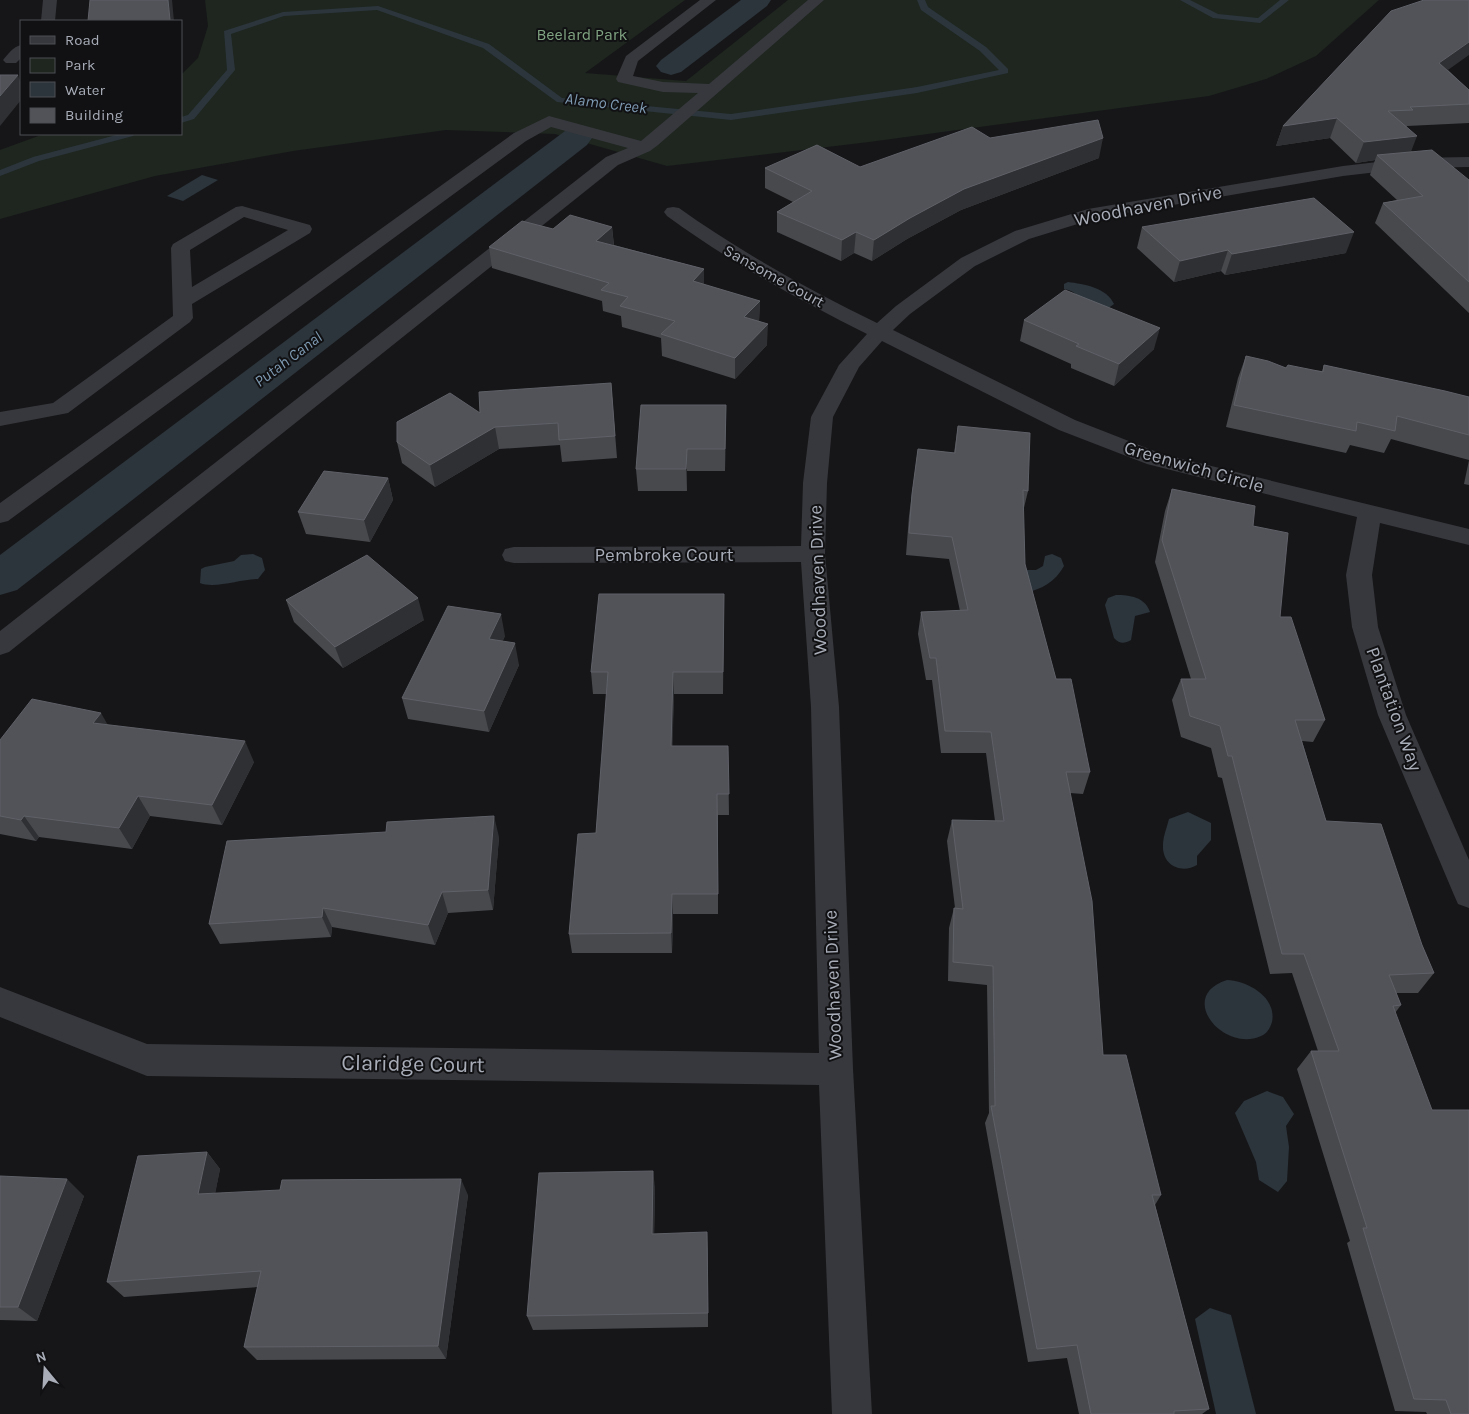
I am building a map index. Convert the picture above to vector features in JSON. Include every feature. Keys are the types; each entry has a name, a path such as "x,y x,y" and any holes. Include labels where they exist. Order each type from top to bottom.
{"street":[{"path":"48,20 50,0"},
{"path":"708,93 624,79 631,58 709,0"},
{"path":"0,645 612,161 648,144 817,0"},
{"path":"0,516 520,137 549,121 648,144"},
{"name":"Woodhaven Drive","path":"852,1414 836,1069 825,707 813,554 815,483 822,417 850,365 879,332 903,310 968,262 1022,235 1094,213 1343,171 1412,163 1469,162"},
{"path":"0,420 60,408 183,318 180,248 242,211 303,229 183,301"},
{"name":"Sansome Court","path":"673,212 712,240 791,286 879,332"},
{"name":"Greenwich Circle","path":"879,332 1067,425 1155,459 1370,514 1469,537"},
{"name":"Plantation Way","path":"1370,514 1359,575 1365,627 1392,716 1469,895"},
{"name":"Pembroke Court","path":"514,555 813,554"},
{"name":"Claridge Court","path":"0,1002 147,1060 836,1069"}],"green space":[{"name":"Beelard Park","path":"205,0 685,0 585,73 686,81 788,0 1379,0 1316,56 1266,79 1209,96 869,142 667,166 555,134 446,130 293,151 155,176 0,219 0,150 41,135 182,135 182,74 198,58 208,26"}],"water":[{"path":"202,175 218,180 183,201 167,196"},
{"path":"1068,282 1101,291 1114,304 1107,309 1081,304 1075,294 1064,289 1064,284"},
{"path":"253,554 262,558 265,570 258,579 213,585 200,583 201,569 234,561 241,555"},
{"path":"1052,554 1061,558 1064,566 1060,572 1048,584 1025,593 1018,570 1036,570 1043,566 1045,556"},
{"path":"1116,595 1132,596 1141,600 1150,612 1135,616 1131,640 1124,643 1114,638 1105,605 1108,598"},
{"path":"1188,812 1211,823 1211,840 1197,856 1197,865 1185,869 1169,863 1163,845 1169,819"},
{"path":"1227,980 1244,983 1252,987 1270,1005 1272,1022 1265,1034 1247,1039 1232,1037 1220,1030 1211,1020 1205,1009 1205,998 1212,988"},
{"path":"1267,1091 1283,1097 1294,1114 1286,1126 1289,1147 1287,1181 1278,1192 1259,1180 1256,1162 1235,1113 1244,1101"},
{"path":"1210,1308 1231,1315 1256,1414 1216,1414 1195,1319"}],"building":[{"path":"90,0 168,0 170,20 88,20"},
{"path":"1424,0 1469,0 1469,42 1439,63 1469,90 1469,104 1410,107 1413,110 1388,111 1417,136 1364,142 1337,118 1283,126 1391,11"},
{"path":"0,75 18,75 0,96"},
{"path":"1098,120 1103,138 964,189 874,240 856,232 842,240 777,212 812,191 765,168 817,145 860,167 972,127 990,138"},
{"path":"1432,150 1469,180 1469,282 1383,203 1423,196 1377,155"},
{"path":"1314,198 1354,232 1232,254 1228,250 1180,261 1142,227"},
{"path":"570,215 612,227 596,241 704,269 693,281 760,301 744,317 768,324 735,358 661,334 675,321 620,306 628,297 601,290 609,283 489,247 522,221 553,229"},
{"path":"1065,290 1160,328 1119,364 1076,346 1079,344 1024,320"},
{"path":"1246,356 1268,361 1286,368 1288,365 1323,372 1324,365 1469,397 1469,435 1397,416 1395,431 1357,422 1356,431 1234,405"},
{"path":"611,383 615,436 559,440 558,423 495,427 430,465 397,442 397,422 450,393 480,413 479,392"},
{"path":"641,405 726,405 725,449 687,449 686,469 636,469"},
{"path":"958,426 1030,433 1028,491 1023,490 1025,564 1056,679 1071,679 1090,772 1066,772 1092,901 1103,1055 1126,1055 1161,1195 1152,1195 1209,1409 1174,1411 1174,1414 1091,1414 1077,1345 1037,1349 991,1106 995,1106 993,966 953,962 954,908 963,909 952,820 1004,821 991,732 945,731 936,658 930,658 921,612 968,610 952,537 909,533 918,449 955,453"},
{"path":"324,471 388,478 364,520 298,512"},
{"path":"1172,489 1255,506 1253,526 1288,533 1280,617 1291,617 1325,720 1295,720 1326,821 1381,824 1422,945 1434,973 1389,975 1401,1005 1393,1006 1432,1110 1469,1110 1469,1414 1451,1414 1446,1400 1414,1399 1363,1228 1367,1228 1311,1051 1339,1051 1304,954 1282,954 1232,756 1228,756 1220,726 1190,716 1181,679 1206,679 1162,540"},
{"path":"367,555 418,598 335,647 286,600"},
{"path":"599,594 724,594 723,672 673,672 671,746 728,746 729,794 717,794 718,894 672,894 671,933 569,934 578,834 596,833 608,672 591,672"},
{"path":"448,606 501,614 489,639 515,643 484,711 402,698"},
{"path":"32,699 101,713 93,723 245,741 212,805 138,796 119,828 24,816 21,820 0,816 0,740"},
{"path":"494,816 488,890 442,892 428,925 323,908 322,917 209,924 227,841 386,832 387,822"},
{"path":"207,1152 198,1194 280,1190 282,1180 461,1179 438,1346 244,1347 261,1271 107,1282 138,1156"},
{"path":"653,1171 652,1234 707,1232 708,1313 527,1316 539,1173"},
{"path":"0,1176 67,1179 18,1307 0,1307"}],"waterway":[{"name":"Putah Canal","path":"671,66 758,0"},
{"name":"Alamo Creek","path":"182,120 191,117 231,70 227,33 283,14 378,8 486,46 560,100 731,117 917,90 1005,71 983,49 924,8 921,0"},
{"name":"Alamo Creek","path":"1184,0 1216,16 1260,21 1285,0"},
{"name":"Alamo Creek","path":"0,173 36,159 126,135"},
{"name":"Putah Canal","path":"0,579 576,138"}]}
